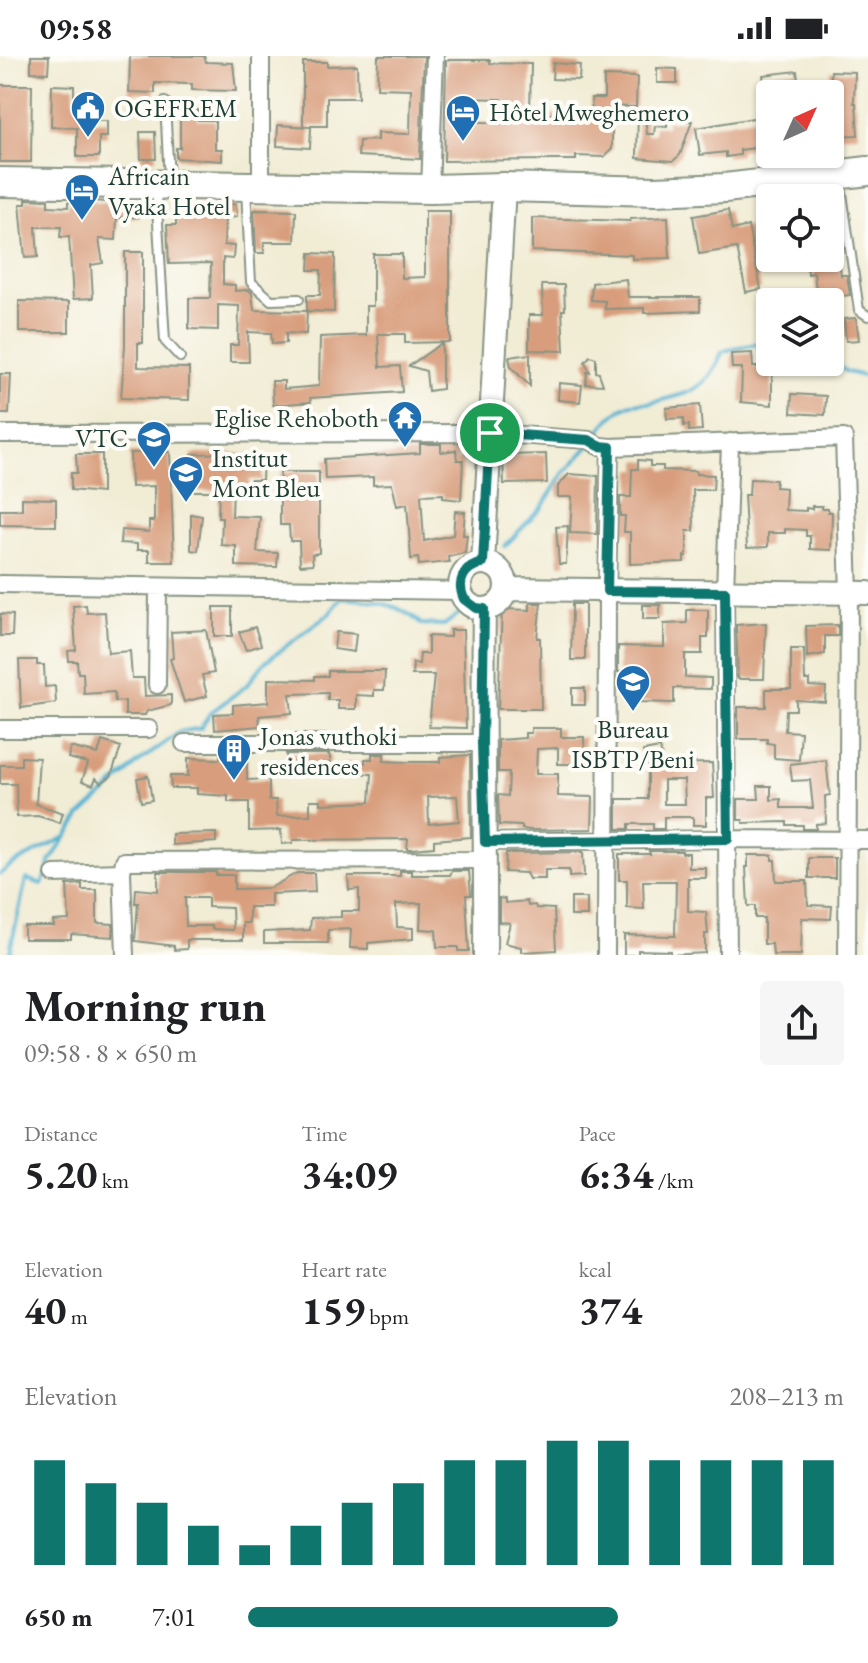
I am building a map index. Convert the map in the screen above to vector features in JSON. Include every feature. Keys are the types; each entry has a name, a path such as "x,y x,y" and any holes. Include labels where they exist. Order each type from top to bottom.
{"highway":[{"path":"0,182 655,191 725,188 868,171"}],"street":[{"path":"254,185 261,56"},
{"path":"430,189 435,56"},
{"path":"483,563 504,187"},
{"path":"0,434 490,433 600,444 844,438 858,593 848,841 847,955"},
{"path":"728,955 725,592 730,442"},
{"path":"600,444 607,591 606,955"},
{"path":"483,563 501,571 506,579 506,589 499,603 484,609 470,604 461,591 461,581 473,565 483,563"},
{"path":"0,584 461,591"},
{"path":"157,685 158,587"},
{"path":"506,589 858,593"},
{"path":"484,609 485,955"},
{"path":"0,729 149,729"},
{"path":"184,743 482,743"},
{"path":"125,955 124,861 486,851 607,842 868,840"},
{"path":"54,874 122,872"}],"lane":[{"path":"165,102 162,184 165,341 180,357"},
{"path":"839,175 859,310 868,316"},
{"path":"254,185 251,282 271,300 299,299"}],"building":[{"path":"31,56 49,56 48,73 31,72"},
{"path":"130,56 204,56 206,62 233,63 236,91 192,90 192,84 155,83 155,93 129,92"},
{"path":"378,56 424,56 420,159 358,156 359,141 377,140 377,133 410,134 411,89 377,88"},
{"path":"446,60 531,64 530,114 588,116 592,113 591,98 604,98 604,76 637,77 636,107 612,106 612,149 604,157 444,161","holes":["463,98 502,99 503,123 463,121"]},
{"path":"303,62 327,62 327,66 357,65 358,98 327,98 327,126 303,126"},
{"path":"553,63 580,65 579,80 552,79"},
{"path":"657,68 677,69 677,83 657,83"},
{"path":"797,71 798,80 764,80 763,75"},
{"path":"831,71 855,72 854,103 858,135 844,136 844,80 831,80"},
{"path":"0,85 32,85 31,162 0,162"},
{"path":"52,85 74,86 74,104 89,104 89,121 107,121 107,137 99,137 99,157 77,157 77,128 51,127"},
{"path":"644,108 647,134 654,134 655,126 667,127 667,121 692,121 680,155 673,161 637,158 638,109"},
{"path":"180,110 198,110 198,120 215,120 215,149 222,149 222,161 176,158 176,148 180,148"},
{"path":"756,117 756,148 740,150 740,155 726,157 726,152 700,155 696,128"},
{"path":"278,125 311,127 310,148 277,146"},
{"path":"140,132 155,132 156,159 141,159"},
{"path":"26,199 48,200 48,206 68,207 68,202 81,203 81,200 118,203 118,206 138,205 139,217 117,218 116,240 99,239 103,263 91,265 93,298 73,299 69,237 60,237 61,227 36,227 38,257 25,258 20,204 26,204"},
{"path":"236,204 237,217 225,218 224,245 234,246 233,259 223,258 223,284 235,285 235,291 249,290 254,310 307,311 306,334 286,333 286,343 272,344 271,333 248,332 249,362 230,362 230,345 238,345 239,306 218,305 218,330 189,329 189,298 210,298 211,263 169,264 167,225 176,225 176,208"},
{"path":"254,210 296,211 295,242 264,242 264,253 256,253"},
{"path":"728,210 732,230 748,226 761,288 746,292 737,248 699,254 693,216"},
{"path":"425,211 450,211 450,342 405,343 405,334 378,334 380,367 400,366 402,392 310,398 311,402 273,405 272,381 284,381 284,389 319,386 320,337 366,335 366,306 373,306 373,254 402,254 402,278 425,277"},
{"path":"668,217 670,258 632,259 632,255 532,251 532,218 630,221"},
{"path":"125,252 143,252 143,343 138,343 138,367 189,368 189,400 121,398 125,346"},
{"path":"310,253 335,254 334,312 307,311 307,295 320,295 321,270 309,270"},
{"path":"808,272 841,272 841,275 847,275 850,295 844,296 844,288 816,288 814,273"},
{"path":"626,279 628,297 700,297 700,311 644,313 644,308 605,309 605,301 591,300 592,283"},
{"path":"542,285 564,285 564,351 529,350 529,315 543,315"},
{"path":"19,301 69,302 69,332 19,332"},
{"path":"856,318 859,340 846,341 844,319"},
{"path":"442,343 442,389 428,391 426,371 409,366"},
{"path":"752,353 756,376 772,376 772,405 741,402 742,368 732,368 731,354"},
{"path":"530,354 530,386 511,367 509,357"},
{"path":"590,356 596,358 596,372 603,385 586,384 587,372 590,372 585,362"},
{"path":"0,374 11,374 9,414 0,414"},
{"path":"559,383 582,385 580,402 558,400"},
{"path":"792,394 826,396 825,415 791,413"},
{"path":"700,405 702,430 689,431 689,425 684,426 684,418 667,419 666,408"},
{"path":"420,444 441,444 441,452 456,450 457,460 463,460 461,500 443,498 443,494 421,495 424,541 453,535 455,511 465,512 465,553 448,557 450,562 419,565 418,558 411,559 407,504 397,506 392,484 373,485 373,477 325,479 324,459 420,453"},
{"path":"170,452 174,562 149,562 149,550 137,550 137,544 120,543 121,530 149,532 149,521 154,521 154,486 131,487 130,453"},
{"path":"76,454 102,454 102,493 71,490 71,473 77,473"},
{"path":"192,454 263,456 262,480 250,480 250,487 233,488 232,516 260,517 257,552 278,553 277,567 236,566 236,546 221,545 219,491 191,491"},
{"path":"546,454 547,483 504,484 503,455"},
{"path":"638,460 650,461 650,466 663,466 663,470 714,475 713,490 693,490 694,531 687,531 687,556 684,556 684,562 630,564 630,532 624,532 625,516 620,516 620,497 631,497 632,469 638,469"},
{"path":"280,472 319,472 319,553 312,554 313,564 300,565 299,541 290,541 289,525 280,525"},
{"path":"569,474 598,476 597,534 570,533 572,497 558,497 558,486"},
{"path":"750,479 776,480 775,487 786,488 785,510 806,511 812,506 822,506 822,509 832,512 831,550 810,549 810,536 806,536 806,530 785,529 785,533 768,533 768,547 747,548 744,495 749,495"},
{"path":"22,498 56,499 56,526 0,525 0,510 22,510"},
{"path":"191,514 202,516 198,551 191,550"},
{"path":"568,526 566,564 559,564 556,527"},
{"path":"530,603 541,603 537,638 540,638 541,709 498,709 502,609 530,610"},
{"path":"572,604 585,604 585,660 571,660"},
{"path":"86,605 87,613 105,612 108,653 130,651 132,678 144,678 145,696 171,695 171,705 147,711 145,715 125,715 125,701 115,702 114,692 84,694 83,673 78,673 77,661 69,661 68,651 76,650 73,606"},
{"path":"643,605 660,605 660,619 643,619"},
{"path":"214,607 232,607 232,636 214,636"},
{"path":"687,610 708,610 708,638 702,638 702,654 685,654 685,677 711,678 711,689 674,688 674,703 636,702 636,672 618,672 618,646 664,647 664,624 687,623"},
{"path":"0,614 13,615 12,636 0,636"},
{"path":"766,623 764,679 738,679 736,625"},
{"path":"838,625 838,636 825,636 825,654 807,657 806,626"},
{"path":"255,627 261,645 246,650 239,632"},
{"path":"206,630 214,673 202,675 207,696 184,702 170,659 173,658 171,632"},
{"path":"450,630 463,630 466,728 429,727 434,675 412,675 413,663 419,664 420,654 428,654 428,636 450,637"},
{"path":"336,632 356,634 354,652 334,649"},
{"path":"791,649 804,649 805,680 809,680 809,686 826,687 825,702 796,700 796,710 786,710 785,731 801,732 799,760 774,758 774,744 767,743 767,739 738,739 738,707 766,707 766,689 791,689"},
{"path":"19,660 37,660 37,665 44,665 45,687 55,686 56,703 21,708"},
{"path":"328,671 385,671 384,690 374,690 374,696 356,695 356,709 338,709 338,700 328,700 328,693 290,694 292,713 259,716 260,726 215,730 214,714 233,713 233,705 268,702 268,679 315,680 315,676 328,676"},
{"path":"572,688 585,688 585,705 572,705"},
{"path":"531,728 561,728 561,737 584,737 585,764 558,764 558,748 537,749 536,774 558,774 558,796 593,797 592,829 530,830 522,829 522,826 499,825 498,795 508,796 509,772 498,772 498,740 525,738 525,733 531,733"},
{"path":"102,741 121,747 111,776 101,783 96,778 93,785 82,781 88,763 68,758 70,747 98,754"},
{"path":"660,748 663,764 712,763 714,798 706,798 706,825 693,825 693,817 664,817 664,829 653,829 653,824 629,824 629,829 617,829 617,799 648,799 648,761 645,762 643,751","holes":["664,780 684,780 685,804 664,804"]},
{"path":"220,754 247,754 247,780 269,779 269,800 276,800 277,816 310,815 310,800 321,800 321,804 370,802 372,774 346,773 346,763 365,763 365,759 372,759 372,754 384,754 384,761 407,762 440,762 440,757 470,755 471,837 434,840 434,847 412,849 407,849 408,839 293,840 293,843 282,844 281,830 249,831 249,802 228,802 228,796 197,794 197,788 171,788 170,776 188,776 188,758 220,759","holes":["457,796 459,821 429,824 428,797"]},
{"path":"286,754 329,754 331,762 287,770"},
{"path":"21,757 39,758 36,804 63,813 60,823 38,816 17,817 16,784 0,784 0,765 21,765"},
{"path":"826,760 830,795 825,796 826,823 816,824 816,829 803,829 803,825 787,825 787,822 743,823 743,820 738,820 738,799 759,799 758,786 771,786 771,800 781,799 781,808 813,808 810,780 792,781 790,764"},
{"path":"148,776 152,800 141,802 137,778"},
{"path":"216,833 216,842 172,845 172,834"},
{"path":"649,851 689,853 689,868 706,868 706,878 688,878 688,911 706,912 708,934 705,934 705,953 670,955 670,951 638,950 638,955 624,955 624,935 675,936 676,881 643,881 644,909 627,908 627,880 619,880 619,854 650,854"},
{"path":"583,852 584,876 569,877 569,870 545,870 545,879 529,879 526,873 505,872 506,853"},
{"path":"748,855 772,855 776,881 807,881 808,905 832,906 831,919 802,918 801,955 773,955 772,944 764,944 764,918 755,918 755,906 748,906"},
{"path":"809,858 835,858 835,878 809,878"},
{"path":"400,871 412,871 412,875 450,875 452,871 469,871 471,895 466,895 469,951 458,951 458,947 437,947 436,930 420,929 421,903 396,904 397,927 413,928 413,939 368,943 368,949 350,948 351,929 328,930 328,943 264,943 264,932 310,930 311,918 341,917 341,911 359,911 359,889 349,890 348,876 400,876"},
{"path":"158,872 234,875 234,889 270,888 297,873 314,873 315,892 271,894 271,907 249,907 249,923 243,923 243,940 187,940 187,949 174,950 174,946 135,941 136,889 158,891","holes":["185,898 208,898 208,907 232,908 233,930 186,926"]},
{"path":"82,884 82,890 97,890 97,923 113,924 113,937 71,934 71,939 24,939 24,926 54,926 53,921 69,920 67,885"},
{"path":"499,898 505,899 505,903 527,901 528,906 554,909 556,950 521,952 521,947 505,943 510,923 499,922"},
{"path":"571,898 587,898 587,916 571,916"}],"waterway":[{"path":"600,430 617,412 629,405 651,403 697,388 711,374 722,352 756,343"},
{"path":"844,370 868,377"},
{"path":"505,546 542,507 563,474 588,447"},
{"path":"9,955 26,879 42,884 51,860 81,815 140,761 180,732 201,728 210,713 246,686 265,662 329,614 342,598 394,607 421,624 444,625 460,613"},
{"path":"0,874 11,865 64,838"},
{"path":"200,869 226,870"}],"place":[{"name":"OGEFREM","path":"88,139"},
{"name":"Hôtel Mweghemero","path":"463,143"},
{"name":"Africain Vyaka Hotel","path":"82,222"},
{"name":"Eglise Rehoboth","path":"405,449"},
{"name":"VTC","path":"154,469"},
{"name":"Institut Mont Bleu","path":"186,504"},
{"name":"Bureau ISBTP/Beni","path":"633,713"},
{"name":"Jonas vuthoki residences","path":"234,782"}],"route":[{"path":"490,433 589,440 599,446 610,447 607,591 725,592 728,839 485,842 482,743 484,609 476,608 464,599 461,581 473,565 483,563 490,433"}]}
